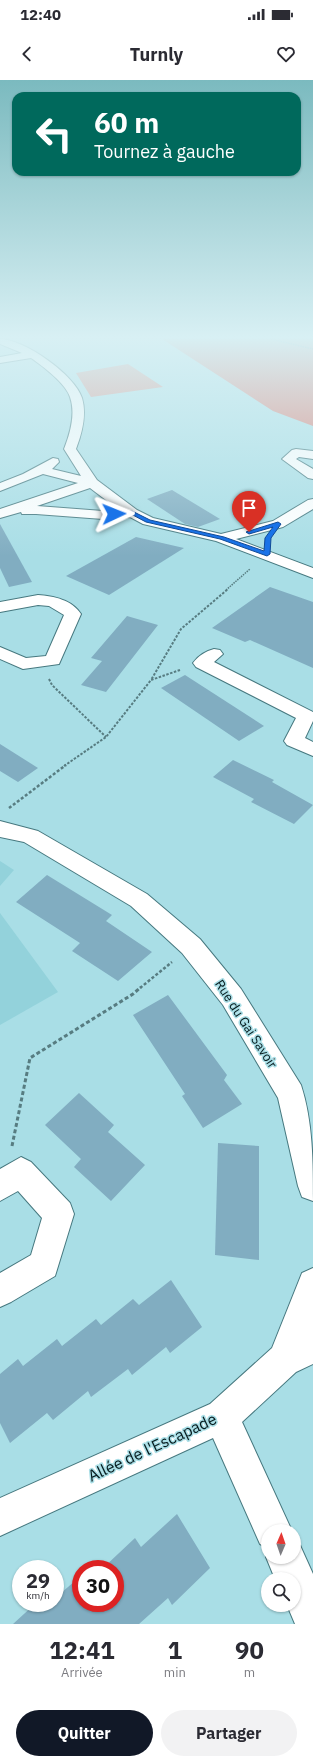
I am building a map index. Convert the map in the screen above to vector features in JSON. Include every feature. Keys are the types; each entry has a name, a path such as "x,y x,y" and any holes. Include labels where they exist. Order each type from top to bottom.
{"street":[{"path":"0,487 26,478 42,470 70,449 76,435 78,411"},
{"path":"70,449 92,483 132,513 148,521 221,538 313,572"},
{"path":"313,454 296,453 288,460 313,474"},
{"path":"42,470 92,483"},
{"path":"1,513 92,483"},
{"path":"221,538 278,524 313,503"},
{"path":"1,513 36,510 102,516 132,513"},
{"path":"267,554 268,538 278,524"},
{"path":"0,607 38,600 53,601 73,614 53,660 23,664 0,652"},
{"path":"208,658 309,713 294,741 313,750"},
{"name":"Rue du Gai Savoir","path":"1,819 139,900 191,946 232,997 290,1094 313,1186"},
{"path":"0,1291 44,1265 59,1214 10,1179"},
{"path":"299,1353 313,1284"},
{"name":"Allée de l'Escapade","path":"0,1517 222,1416 299,1353"},
{"path":"222,1416 237,1453 270,1524"},
{"path":"288,1564 313,1618"}],"path":[{"path":"1,819 61,768 106,737 151,680 181,630 267,554"},
{"path":"151,680 208,658"},
{"path":"52,685 106,737"},
{"path":"10,1179 10,1154 30,1058 133,994 191,946"}],"shaded area":[{"path":"273,411 313,411 313,426"},
{"path":"0,861 14,870 0,886"},
{"path":"0,913 58,992 0,1025"}],"building":[{"path":"172,490 220,519 198,527 185,524 147,499"},
{"path":"0,524 32,582 9,587 0,568"},
{"path":"136,537 184,548 109,595 66,576"},
{"path":"270,587 313,602 313,668 250,640 245,642 212,628"},
{"path":"127,616 158,625 106,692 81,685 102,661 91,658"},
{"path":"185,675 264,726 239,741 161,688"},
{"path":"0,744 38,768 18,782 0,771"},
{"path":"233,760 274,780 272,782 313,805 294,824 251,802 254,799 213,777"},
{"path":"47,875 112,915 106,921 152,952 118,981 72,951 80,943 16,902"},
{"path":"168,995 227,1075 224,1080 242,1104 203,1128 182,1096 185,1094 133,1015"},
{"path":"79,1093 114,1125 108,1132 145,1165 111,1201 74,1167 81,1159 45,1125"},
{"path":"218,1143 259,1146 259,1260 215,1255"},
{"path":"171,1280 202,1327 170,1353 166,1347 132,1375 128,1369 91,1397 88,1391 53,1420 47,1413 10,1443 0,1423 0,1374 18,1359 23,1366 57,1339 62,1346 96,1319 101,1325 133,1299 139,1305"},
{"path":"177,1514 210,1568 172,1605 168,1598 139,1624 13,1624 26,1612 64,1612 64,1590 72,1584 72,1612 124,1612 124,1560 112,1560 135,1538 141,1547"}],"route":[{"path":"114,514 132,513 148,521 221,538 267,554 268,538 278,524 249,532"}]}
